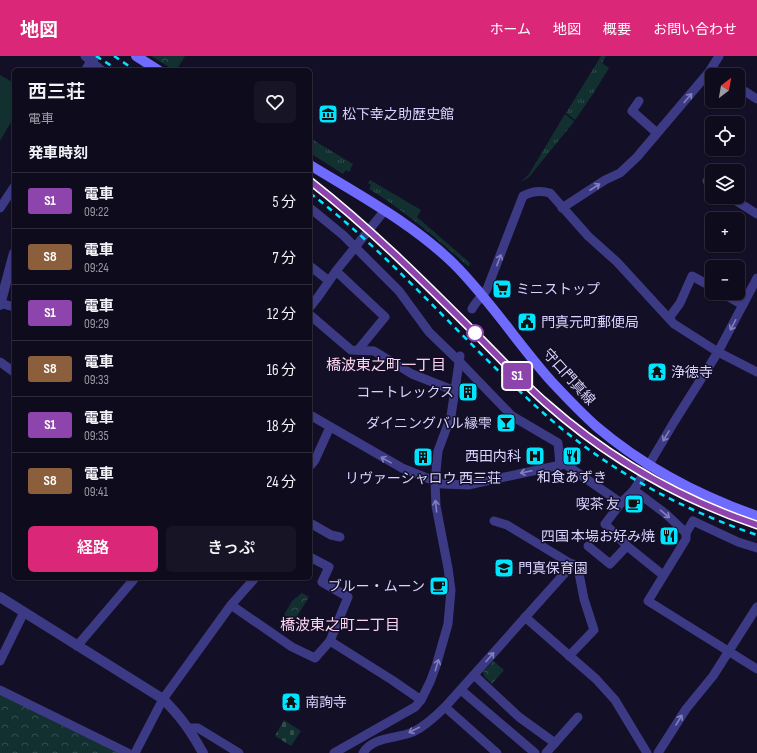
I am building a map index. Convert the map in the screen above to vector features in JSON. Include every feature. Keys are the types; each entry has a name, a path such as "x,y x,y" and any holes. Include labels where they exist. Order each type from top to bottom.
{"main road":[{"path":"136,56 155,68"},
{"name":"守口門真線","path":"312,166 385,210 419,234 453,263 483,296 551,381 596,426 620,445 676,480 725,504 757,516"}],"street":[{"path":"714,68 719,56"},
{"path":"90,61 99,68"},
{"path":"562,208 605,180 620,173 637,157 657,133 705,82"},
{"path":"745,91 757,99"},
{"path":"639,101 632,111 657,133"},
{"path":"0,208 12,190"},
{"path":"472,309 487,289 523,196 528,193 542,190 550,193 588,236 617,262 674,324 718,352 757,372"},
{"path":"741,204 757,214"},
{"path":"312,210 343,234 399,292 429,332 460,359 512,416 558,443 560,465"},
{"path":"312,304 336,271 385,210"},
{"path":"12,260 0,304 12,307"},
{"path":"312,268 329,281"},
{"path":"336,271 385,317 358,350"},
{"path":"669,318 680,303 692,276 705,283"},
{"path":"663,575 626,546 606,524 621,503 634,490 718,352 757,278"},
{"path":"734,300 743,305"},
{"path":"312,318 351,350 374,351 412,374 455,391"},
{"path":"334,753 415,707 421,700 436,666 448,624 451,590 437,512 435,481 438,451 451,416 460,359"},
{"path":"0,362 12,371"},
{"path":"312,417 402,468 442,484 468,485 566,464 621,503"},
{"path":"312,464 330,427"},
{"path":"634,490 666,514 686,533"},
{"path":"494,521 507,525 578,568 584,599 594,630 569,656"},
{"path":"757,548 738,542 693,521 686,533 686,539 648,601 757,668"},
{"path":"312,524 331,535 340,537"},
{"path":"588,546 610,564 626,546"},
{"path":"232,605 292,647 315,658 330,641 348,597 322,582 329,568 312,558"},
{"path":"363,753 366,748 374,742 413,732 436,716 573,564"},
{"path":"78,646 133,580"},
{"path":"135,753 163,698 249,580"},
{"path":"0,597 163,698 190,728 203,753"},
{"path":"658,753 686,709 712,676 757,607"},
{"path":"0,661 24,612"},
{"path":"525,617 596,679 615,700 647,753"},
{"path":"330,641 421,700"},
{"path":"474,675 519,717 555,743"},
{"path":"0,690 128,753"},
{"path":"461,690 535,753"},
{"path":"445,707 497,753"},
{"path":"546,753 578,717"},
{"path":"190,728 198,728 239,753"}],"green space":[{"path":"151,56 185,56 178,68 170,68"},
{"path":"601,56 606,56 602,63 609,68 575,120 566,113"},
{"path":"0,75 12,82 12,120 0,141"},
{"path":"565,114 574,121 573,123 529,177 520,183 529,174"},
{"path":"312,139 353,164 349,172 346,170 343,174 312,154"},
{"path":"370,180 421,210 417,217 470,263 469,267 408,216 369,189 371,185 368,183"},
{"path":"302,593 309,597 294,621 284,615 292,601"},
{"path":"493,661 504,670 492,684 484,676 483,672"},
{"path":"0,694 118,753 0,753"},
{"path":"284,720 301,731 291,746 275,736"}],"railway":[{"path":"96,56 115,68"},
{"path":"114,56 132,68"},
{"path":"312,183 395,254 528,386 570,423 620,458 673,489 700,503 757,525"},
{"path":"312,195 370,244 510,382 563,430 614,467 641,483 698,512 757,535"}],"train":[{"name":"S1","path":"312,183 341,205 376,236 517,376 576,428 610,453 643,473 714,509 757,525"}],"place":[{"name":"松下幸之助歴史館","path":"328,114"},
{"name":"ミニストップ","path":"502,289"},
{"name":"門真元町郵便局","path":"527,322"},
{"name":"浄徳寺","path":"657,372"},
{"name":"コートレックス","path":"468,392"},
{"name":"ダイニングバル縁雫","path":"506,423"},
{"name":"西田内科","path":"535,456"},
{"name":"和食あずき","path":"572,456"},
{"name":"リヴァーシャロウ 西三荘","path":"423,457"},
{"name":"喫茶 友","path":"634,504"},
{"name":"四国 本場お好み焼","path":"669,536"},
{"name":"門真保育園","path":"504,568"},
{"name":"ブルー・ムーン","path":"439,586"},
{"name":"南詢寺","path":"291,702"}],"district":[{"name":"橋波東之町一丁目","path":"386,365"},
{"name":"橋波東之町二丁目","path":"340,625"}]}
